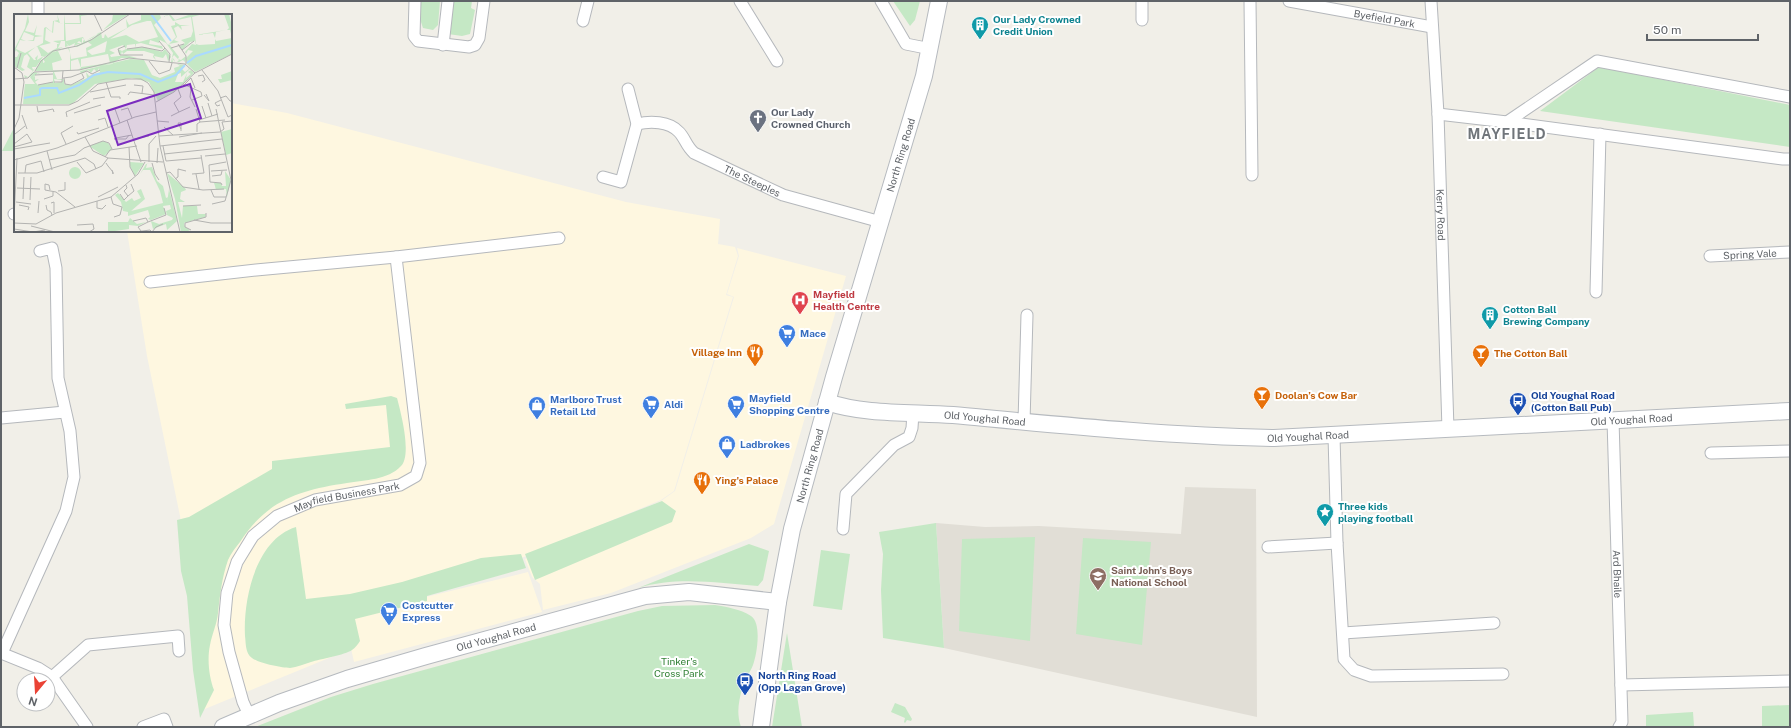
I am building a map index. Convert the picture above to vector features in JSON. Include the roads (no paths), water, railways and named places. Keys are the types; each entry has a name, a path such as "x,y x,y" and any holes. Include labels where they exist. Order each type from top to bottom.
{"main road":[{"name":"North Ring Road","path":"761,727 778,602 792,529 827,402 924,76 939,1"},
{"name":"Old Youghal Road","path":"827,402 859,409 913,412 1206,437 1274,438 1790,411"},
{"name":"Old Youghal Road","path":"224,727 249,715 308,692 354,677 645,596 689,592 778,602"}],"street":[{"path":"38,1 38,14"},
{"path":"416,1 414,36 418,41 469,47 475,45 479,38 484,1"},
{"path":"444,45 448,1"},
{"path":"584,21 588,1"},
{"path":"740,1 777,62"},
{"path":"881,1 906,44 930,49"},
{"path":"1142,1 1142,20"},
{"path":"1250,1 1252,175"},
{"name":"Byefield Park","path":"1289,1 1432,27"},
{"name":"Kerry Road","path":"1431,1 1438,114 1448,429"},
{"path":"1507,122 1596,61 1790,97"},
{"path":"603,178 621,182 637,124 628,89"},
{"path":"1438,114 1783,159 1790,158"},
{"name":"The Steeples","path":"637,124 650,121 671,126 680,132 686,145 694,153 773,191 881,222"},
{"path":"1596,292 1600,134"},
{"path":"150,282 256,270 396,257 559,238"},
{"path":"40,251 52,248 56,268 58,378 70,431 74,477 66,511 1,653 44,672"},
{"name":"Spring Vale","path":"1710,256 1790,252"},
{"name":"Mayfield Business Park","path":"249,715 243,702 229,652 224,625 227,593 237,562 253,536 277,516 315,500 400,485 416,476 420,463 396,257"},
{"path":"1024,422 1028,315"},
{"path":"1,418 65,412"},
{"path":"842,529 846,494 894,445 909,437 912,428 913,412"},
{"name":"Ard Bhaile","path":"1613,420 1622,722 1619,727"},
{"path":"1334,436 1337,543 1344,658 1354,670 1371,676 1503,674"},
{"path":"1711,453 1790,451"},
{"path":"1268,547 1337,543"},
{"path":"1342,633 1494,623"},
{"path":"56,673 88,645 178,636 179,651"},
{"path":"1621,685 1790,681"},
{"path":"56,683 87,727"},
{"path":"143,727 164,720 167,727"}],"place":[{"name":"Our Lady Crowned Credit Union","path":"980,40"},
{"name":"Our Lady Crowned Church","path":"758,133"},
{"name":"Mayfield Health Centre","path":"800,315"},
{"name":"Cotton Ball Brewing Company","path":"1490,330"},
{"name":"Mace","path":"787,348"},
{"name":"Village Inn","path":"755,367"},
{"name":"The Cotton Ball","path":"1481,368"},
{"name":"Doolan’s Cow Bar","path":"1262,410"},
{"name":"Old Youghal Road (Cotton Ball Pub)","path":"1518,416"},
{"name":"Aldi","path":"651,419"},
{"name":"Mayfield Shopping Centre","path":"736,419"},
{"name":"Marlboro Trust Retail Ltd","path":"537,420"},
{"name":"Ladbrokes","path":"727,459"},
{"name":"Ying's Palace","path":"702,495"},
{"name":"Three kids playing football","path":"1325,527"},
{"name":"Saint John's Boys National School","path":"1098,591"},
{"name":"Costcutter Express","path":"389,626"},
{"name":"North Ring Road (Opp Lagan Grove)","path":"745,696"}],"district":[{"name":"MAYFIELD","path":"1507,134"}],"park label":[{"name":"Tinker's Cross Park","path":"679,666"}]}
